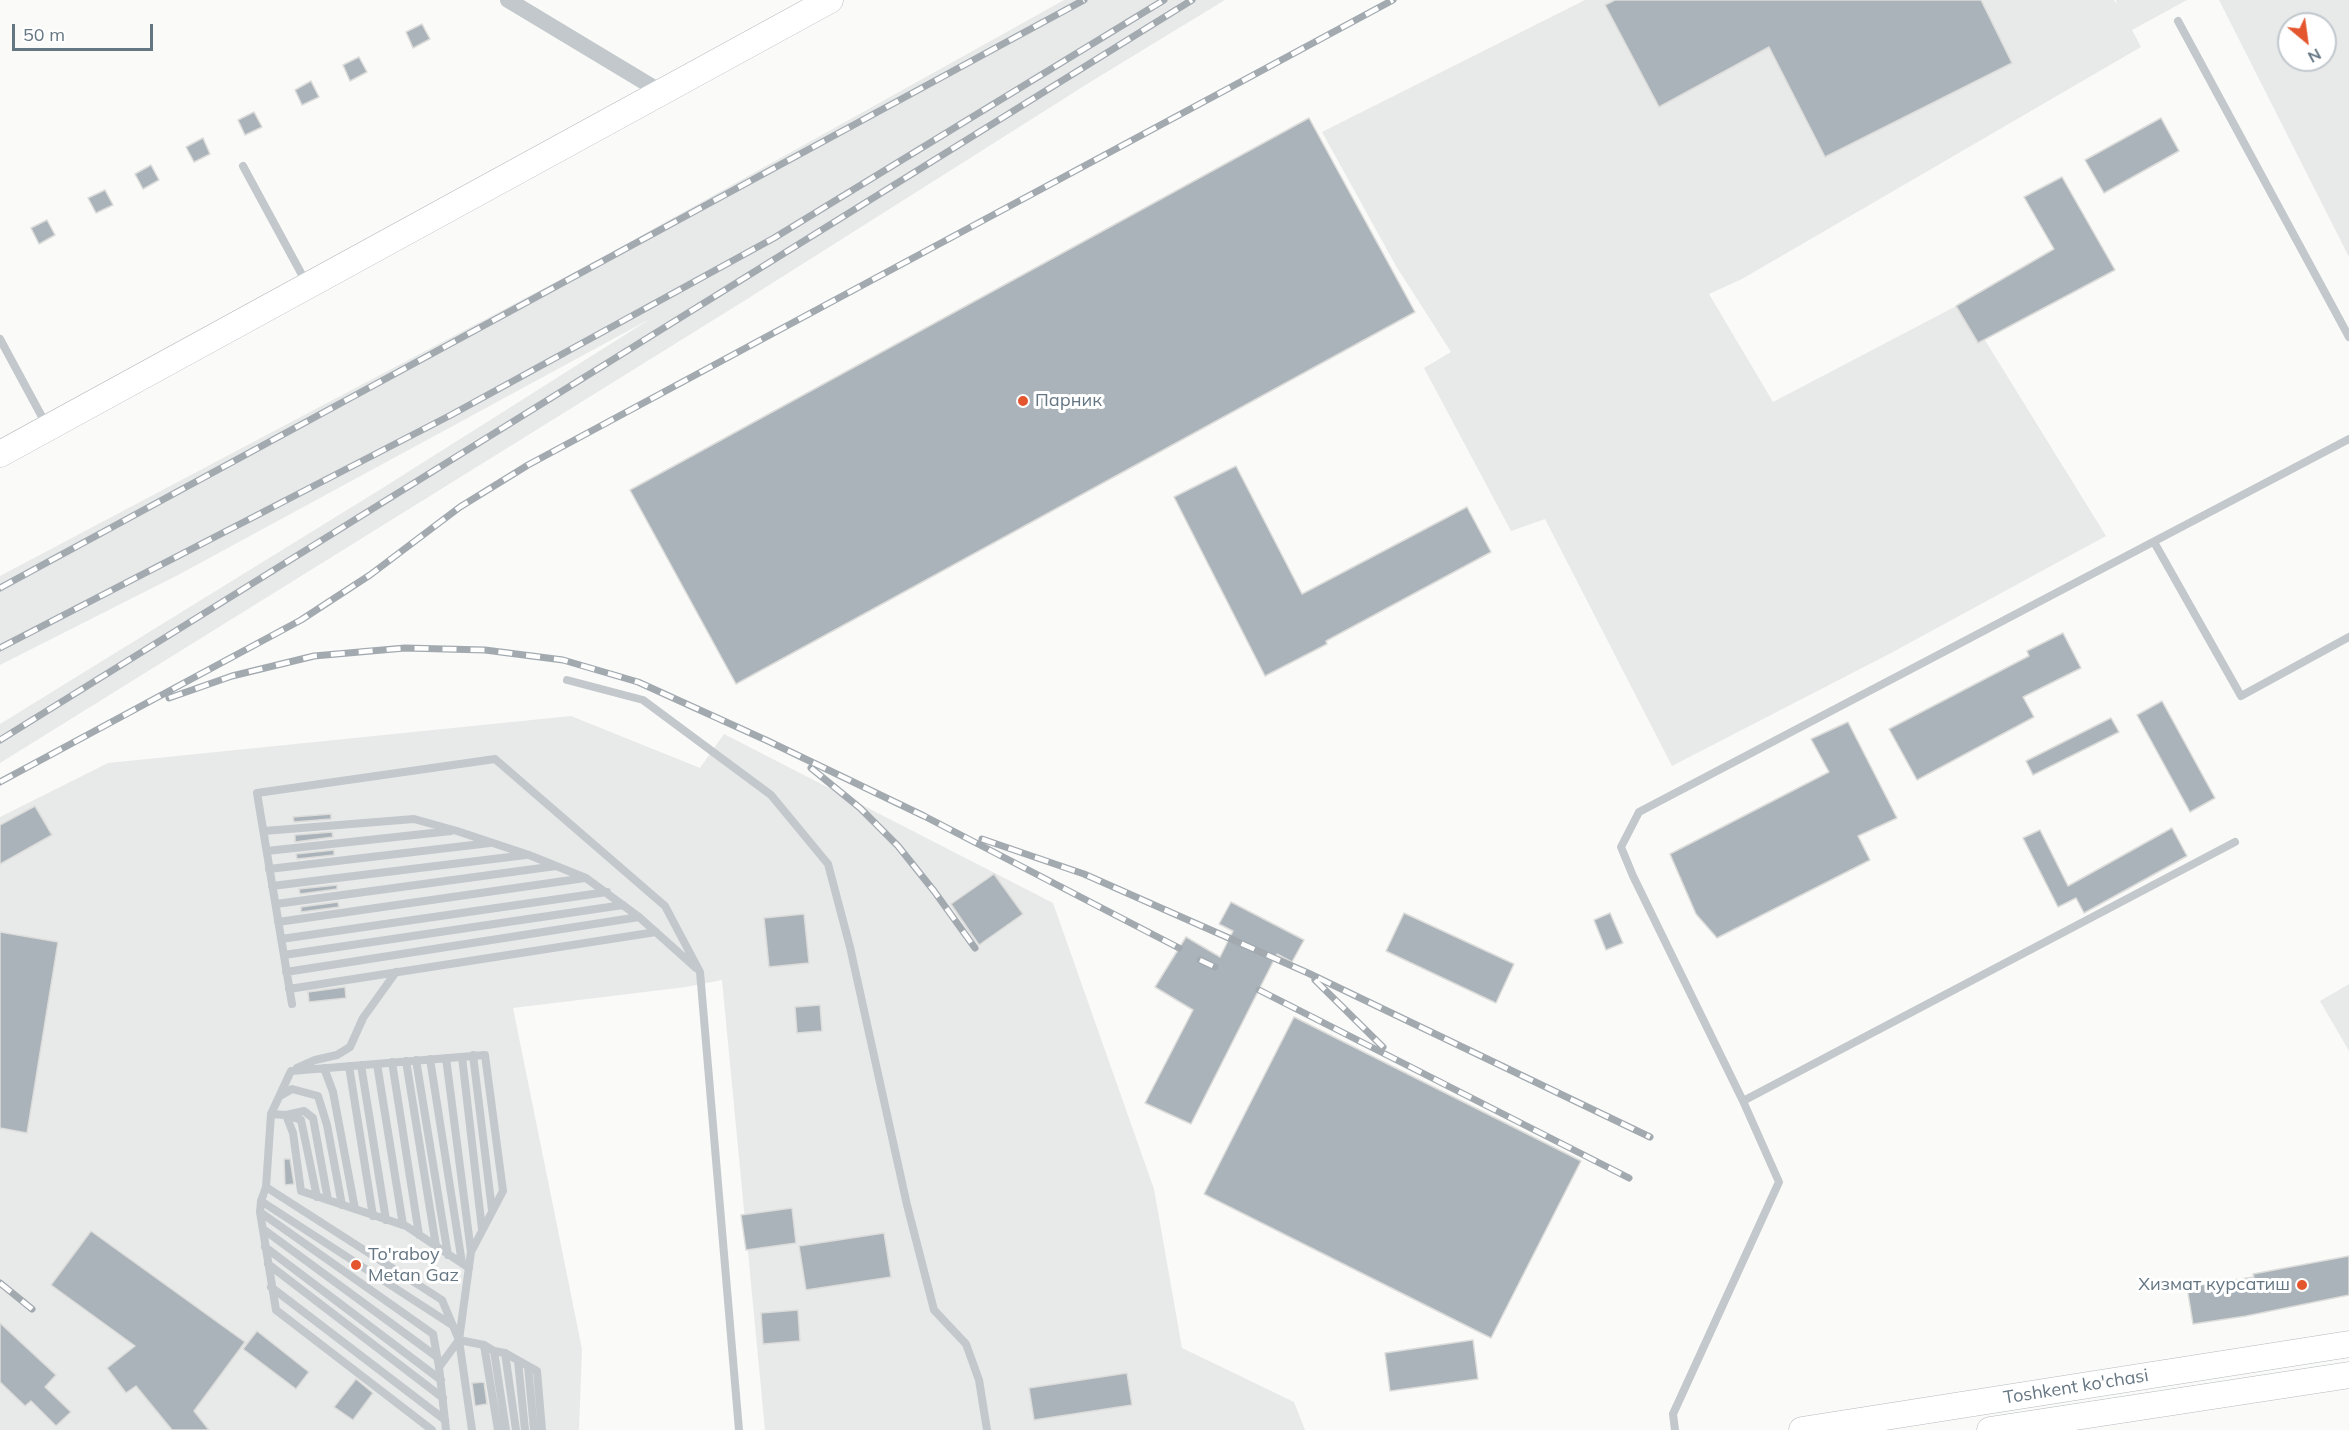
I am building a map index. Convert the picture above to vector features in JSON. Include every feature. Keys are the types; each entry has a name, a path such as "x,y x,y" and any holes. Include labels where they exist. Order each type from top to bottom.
{"main road":[{"path":"0,454 830,0"},
{"name":"Toshkent ko'chasi","path":"1802,1430 2349,1344"},
{"name":"Toshkent ko'chasi","path":"1990,1430 2349,1375"}],"street":[{"path":"508,0 661,92"}],"lane":[{"path":"2178,21 2349,337"},
{"path":"243,166 308,285"},
{"path":"0,339 48,427"},
{"path":"1675,1430 1673,1414 1779,1182 1743,1101 1621,847 1639,812 2349,439"},
{"path":"2154,542 2241,696 2349,637"},
{"path":"567,680 643,700 771,795 828,864 850,947 907,1205 934,1310 966,1344 979,1380 987,1430"},
{"path":"292,1004 257,793 495,759 665,906 700,972 739,1430"},
{"path":"264,831 414,819 494,842 586,878 639,916 700,972"},
{"path":"267,851 458,831"},
{"path":"269,869 494,842"},
{"path":"1743,1101 2235,842"},
{"path":"272,886 530,855"},
{"path":"276,904 556,866"},
{"path":"278,922 586,878"},
{"path":"281,939 607,892"},
{"path":"284,955 623,905"},
{"path":"286,972 639,916"},
{"path":"289,989 656,932"},
{"path":"396,972 363,1018 350,1047 337,1055 315,1060 291,1071 271,1114 266,1187 260,1212 276,1310 432,1430"},
{"path":"291,1071 485,1054 503,1191 466,1266 459,1340 439,1367"},
{"path":"474,1055 493,1211"},
{"path":"462,1057 483,1231"},
{"path":"446,1058 471,1252"},
{"path":"430,1059 466,1266"},
{"path":"416,1060 448,1254"},
{"path":"406,1061 435,1246"},
{"path":"392,1062 419,1235"},
{"path":"377,1064 403,1225"},
{"path":"360,1065 386,1220"},
{"path":"349,1066 374,1216"},
{"path":"324,1068 333,1092 355,1209"},
{"path":"280,1096 292,1089 318,1096 327,1125 342,1205"},
{"path":"286,1115 304,1111 313,1118 328,1200"},
{"path":"271,1114 286,1115 302,1120 317,1197"},
{"path":"286,1115 293,1133 301,1191 403,1225 466,1266"},
{"path":"266,1187 442,1300 459,1340 472,1430"},
{"path":"261,1201 453,1325"},
{"path":"260,1212 433,1334 446,1425"},
{"path":"263,1229 437,1357"},
{"path":"265,1247 441,1380"},
{"path":"268,1264 442,1398"},
{"path":"272,1287 446,1425"},
{"path":"459,1340 484,1345 494,1351 505,1353 537,1371 542,1430"},
{"path":"484,1345 498,1430"},
{"path":"494,1351 506,1430"},
{"path":"505,1353 516,1430"},
{"path":"518,1361 525,1430"},
{"path":"528,1366 534,1430"}],"shaded area":[{"path":"1064,0 1225,0 0,763 0,724 381,489 650,319 178,575 0,665 0,576 601,258"},
{"path":"1585,0 2114,0 2117,4 2116,0 2187,0 2132,30 2141,47 1742,279 1709,294 1773,402 1962,303 2106,536 1891,653 1672,766 1545,519 1511,531 1424,368 1451,352 1396,266 1322,132"},
{"path":"2219,0 2349,0 2349,257"},
{"path":"571,716 700,768 724,734 1053,903 1154,1189 1182,1348 1294,1402 1305,1430 765,1430 722,980 686,987 513,1008 582,1349 579,1430 0,1430 0,817 108,763"},
{"path":"2349,984 2349,1051 2320,1001"}],"building":[{"path":"1615,0 1981,0 2012,63 1825,157 1769,47 1659,107 1605,5"},
{"path":"422,24 430,39 413,48 406,32"},
{"path":"359,57 367,72 350,81 343,65"},
{"path":"311,81 319,97 302,105 295,90"},
{"path":"254,112 262,127 245,135 238,120"},
{"name":"Парник","path":"1309,118 1415,312 736,684 630,490"},
{"path":"2161,118 2179,151 2104,193 2085,160"},
{"path":"203,138 210,154 194,162 186,147"},
{"path":"151,165 159,180 143,189 135,174"},
{"path":"2062,177 2115,270 1978,343 1956,306 2054,249 2024,197"},
{"path":"105,190 113,205 96,213 88,198"},
{"path":"47,220 55,235 39,244 31,228"},
{"path":"1236,466 1302,594 1467,507 1491,552 1265,676 1174,497"},
{"path":"2063,633 2081,668 2023,697 2034,717 1917,780 1889,729 2029,656 2027,651"},
{"path":"2162,701 2215,798 2190,812 2137,715"},
{"path":"2111,718 2119,732 2033,775 2026,761"},
{"path":"1848,722 1897,818 1858,836 1870,860 1717,938 1696,914 1670,854 1829,772 1811,739"},
{"path":"35,806 52,835 0,864 0,825"},
{"path":"331,814 331,819 294,822 293,817"},
{"path":"2172,828 2187,856 2084,913 2076,898 2058,907 2023,838 2040,830 2068,886"},
{"path":"332,832 333,837 295,842 295,835"},
{"path":"334,850 334,855 297,859 296,854"},
{"path":"994,874 1023,914 979,945 951,904"},
{"path":"337,885 337,889 300,894 299,889"},
{"path":"338,902 339,907 301,912 301,907"},
{"path":"1231,902 1304,940 1292,962 1277,954 1191,1124 1145,1103 1193,1010 1155,987 1186,937 1220,957 1233,931 1219,924"},
{"path":"1404,913 1514,964 1496,1003 1386,951"},
{"path":"1610,913 1623,943 1606,950 1594,920"},
{"path":"804,914 809,963 769,967 764,918"},
{"path":"0,932 58,942 27,1133 0,1128"},
{"path":"345,987 346,998 309,1002 308,992"},
{"path":"820,1005 822,1031 797,1033 795,1007"},
{"path":"1294,1017 1581,1161 1491,1338 1204,1194"},
{"path":"284,1159 290,1159 294,1184 285,1185"},
{"path":"792,1208 796,1243 746,1250 741,1215"},
{"path":"91,1231 245,1342 194,1411 209,1430 172,1430 136,1386 126,1393 107,1368 135,1346 51,1285"},
{"path":"884,1233 891,1277 806,1290 799,1246"},
{"path":"2349,1256 2349,1295 2246,1316 2193,1324 2187,1287 2254,1277 2253,1274"},
{"path":"798,1310 800,1341 763,1344 761,1313"},
{"path":"0,1323 56,1375 45,1387 71,1412 56,1426 31,1401 25,1406 0,1382"},
{"path":"257,1331 309,1372 296,1389 243,1349"},
{"path":"1473,1340 1478,1379 1390,1391 1385,1353"},
{"path":"1127,1373 1132,1405 1034,1420 1029,1388"},
{"path":"356,1379 373,1393 353,1420 334,1407"},
{"path":"484,1382 487,1404 475,1406 472,1383"}],"railway":[{"path":"0,588 1084,0"},
{"path":"0,648 451,415 774,238 1164,0"},
{"path":"0,740 1192,0"},
{"path":"0,782 301,620 370,575 460,507 528,465 1393,0"},
{"path":"169,698 232,676 314,656 405,648 485,650 563,660 638,682 768,741 924,816 1179,948"},
{"path":"811,768 860,808 898,846 975,948"},
{"path":"982,839 1084,874 1308,973 1650,1137"},
{"path":"1200,960 1215,967"},
{"path":"1315,980 1383,1047"},
{"path":"1259,990 1629,1178"},
{"path":"0,1283 32,1309"}],"place":[{"name":"Парник","path":"1023,401"},
{"name":"To'raboy Metan Gaz","path":"356,1265"},
{"name":"Хизмат курсатиш","path":"2302,1285"}]}
